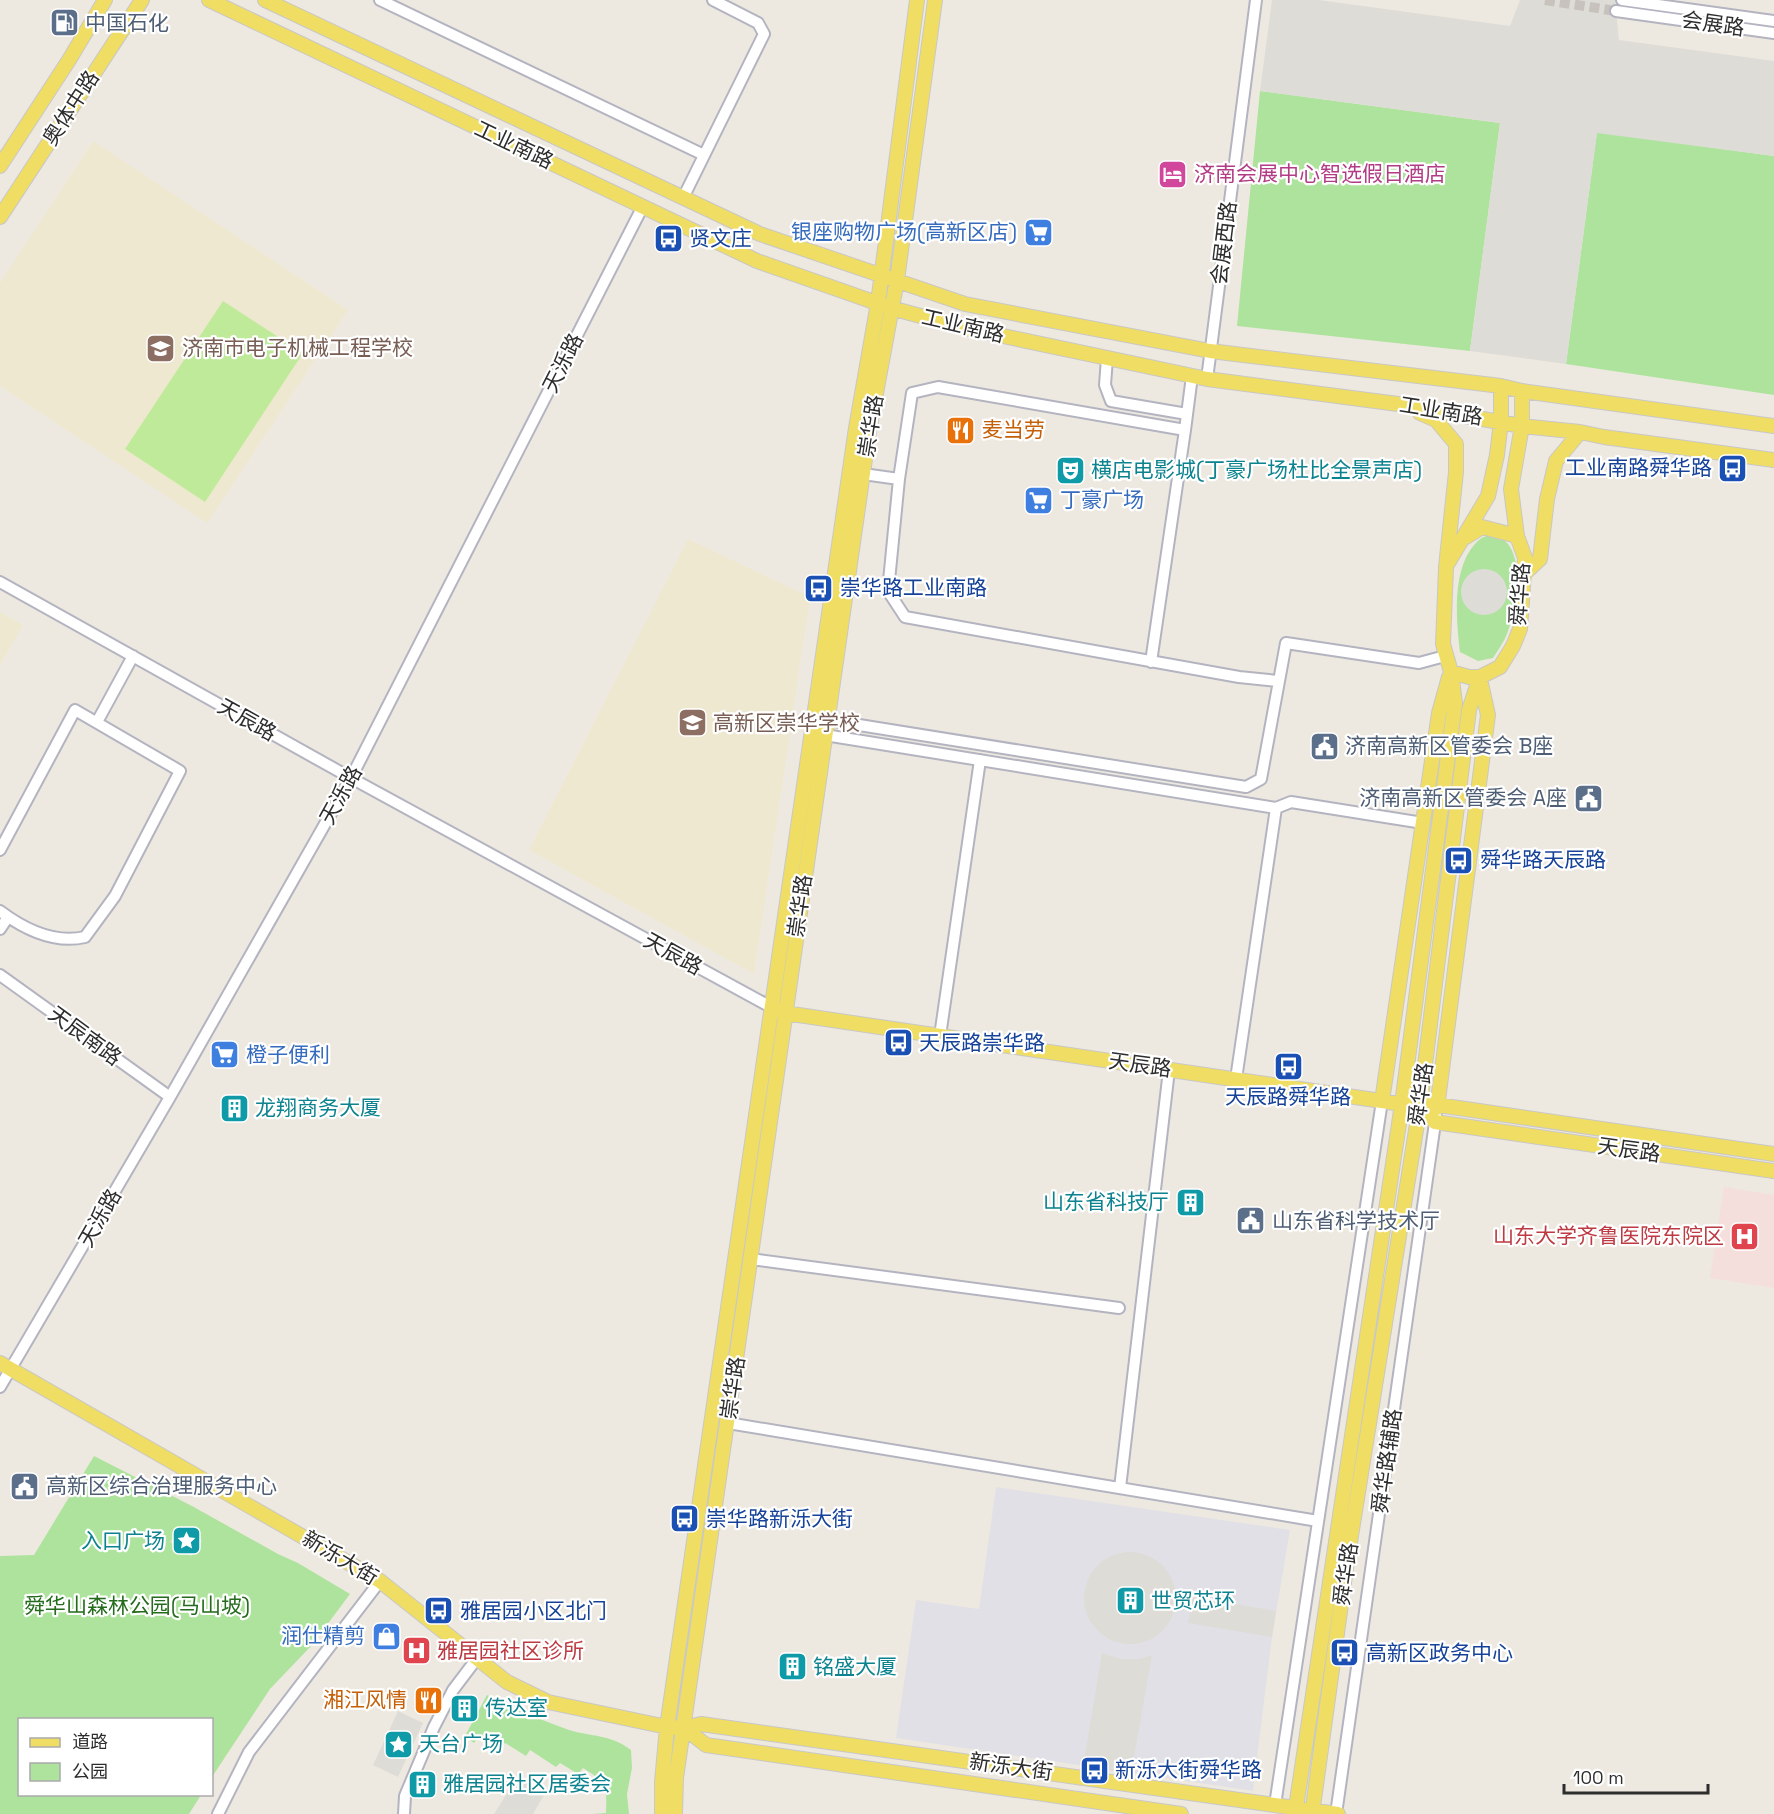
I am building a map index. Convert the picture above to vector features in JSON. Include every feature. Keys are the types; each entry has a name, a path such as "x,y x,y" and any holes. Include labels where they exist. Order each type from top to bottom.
{"main road":[{"name":"奥体中路","path":"0,166 51,89 105,0"},
{"name":"奥体中路","path":"0,217 142,0"},
{"name":"工业南路","path":"209,0 757,261 884,306 965,328 1207,379 1398,404 1522,426 1580,432 1774,460"},
{"name":"工业南路","path":"265,0 760,234 965,304 1210,351 1501,386 1522,391 1774,426"},
{"name":"崇华路","path":"675,1814 676,1778 863,474 884,306 881,274 917,0"},
{"name":"崇华路","path":"662,1814 662,1782 667,1727 854,440 884,306 897,280 934,0"},
{"name":"舜华路","path":"1295,1811 1402,1104 1455,703 1451,672 1443,644 1446,567 1488,496 1497,455 1501,421 1501,386"},
{"name":"舜华路","path":"1313,1812 1347,1561 1420,1105 1469,710 1480,677 1500,667 1520,629 1525,558 1517,536 1511,489 1522,426 1522,391"},
{"path":"1398,404 1437,420 1456,444 1456,472 1450,509 1446,567"},
{"path":"1524,573 1540,559 1546,499 1556,461 1580,432"},
{"path":"1464,538 1482,527 1517,536"},
{"path":"1382,1101 1439,713 1451,672 1469,677 1480,677 1488,715 1437,1106"},
{"name":"天辰路","path":"771,1007 785,1013 1169,1070 1774,1154"},
{"path":"1420,1105 1435,1122"},
{"name":"天辰路","path":"1435,1122 1774,1172"},
{"name":"新泺大街","path":"6,1367 380,1581 507,1682 548,1702 667,1727 684,1728 701,1724 1275,1805 1295,1811 1337,1814"},
{"name":"新泺大街","path":"684,1728 705,1745 1117,1809 1181,1814"},
{"path":"1117,1809 1120,1783"}],"street":[{"path":"380,0 704,155"},
{"path":"683,198 764,34 758,23 713,0"},
{"name":"会展西路","path":"1207,379 1256,0"},
{"name":"会展路","path":"1622,0 1774,21"},
{"name":"会展路","path":"1616,10 1774,33"},
{"name":"天泺路","path":"0,1387 6,1367 170,1097 351,778 643,206"},
{"path":"1107,358 1105,385 1111,401 1187,414"},
{"path":"1151,662 1192,376"},
{"path":"1185,430 938,387 912,393 899,480 888,591 905,617 1151,662 1239,677 1278,681"},
{"path":"863,474 899,480"},
{"name":"天辰路","path":"0,582 351,778 771,1007"},
{"path":"828,720 1246,787 1261,779 1286,643 1419,663 1445,656"},
{"path":"97,722 133,656"},
{"path":"0,850 75,710 180,771 115,896 85,937 72,940 33,932 4,914 0,929"},
{"path":"825,735 1276,808 1291,802 1423,823"},
{"path":"940,1036 980,760"},
{"path":"1236,1079 1276,808"},
{"name":"天辰南路","path":"0,975 170,1097"},
{"path":"1120,1488 1169,1070"},
{"path":"1275,1805 1382,1101"},
{"name":"舜华路辅路","path":"1337,1814 1437,1106"},
{"path":"751,1259 1119,1308"},
{"path":"728,1423 1318,1521"},
{"path":"218,1814 249,1752 380,1581"},
{"path":"404,1814 405,1796 434,1727 453,1690 478,1658"}],"shaded area":[{"path":"1272,0 1319,0 1510,26 1520,0 1615,0 1619,40 1774,61 1774,156 1597,133 1566,364 1470,351 1500,123 1260,91"},
{"name":"济南市电子机械工程学校","path":"93,141 348,310 207,523 0,386 0,283"},
{"name":"高新区崇华学校","path":"688,539 810,597 754,974 529,850"},
{"path":"1484,569 1500,576 1507,592 1500,608 1484,615 1468,608 1461,592 1468,576"},
{"path":"0,612 23,625 0,665"},
{"name":"山东大学齐鲁医院东院区","path":"1724,1187 1774,1195 1774,1288 1710,1278"},
{"path":"996,1487 1290,1530 1272,1637 1253,1791 896,1738 916,1600 979,1609"},
{"name":"入口广场","path":"179,1529 202,1541 191,1556 170,1542"},
{"path":"1130,1552 1147,1556 1162,1566 1172,1581 1176,1598 1172,1615 1162,1630 1147,1640 1130,1644 1113,1640 1098,1630 1088,1615 1084,1598 1088,1581 1098,1566 1113,1556"},
{"path":"1193,1597 1276,1611 1272,1637 1188,1623"},
{"path":"1102,1653 1121,1659 1140,1659 1152,1655 1131,1774 1083,1766"},
{"name":"天台广场","path":"398,1711 423,1723 398,1777 373,1765"},
{"path":"515,1781 524,1782 544,1795 533,1814 494,1814"}],"green space":[{"path":"1260,91 1500,123 1470,351 1237,326"},
{"path":"1597,132 1774,156 1774,395 1566,364"},
{"path":"223,301 303,353 205,502 125,449"},
{"path":"1491,534 1502,539 1510,547 1517,567 1517,590 1513,613 1504,640 1493,658 1478,661 1460,652 1457,624 1458,593 1464,563 1470,550 1480,539"},
{"name":"舜华山森林公园(马山坡)","path":"94,1456 298,1563 350,1594 312,1645 270,1689 213,1775 213,1718 18,1718 18,1796 200,1796 189,1814 0,1814 0,1556 34,1555"},
{"path":"487,1695 569,1730 608,1738 631,1750 632,1768 627,1794 629,1814 592,1814 606,1813 605,1790 597,1777 583,1768 578,1774 560,1763 556,1767 530,1750 526,1756 505,1743 499,1748 480,1735 474,1743 465,1736"}],"tunnel":[{"path":"1545,0 1616,11"}],"place":[{"name":"中国石化","path":"64,23"},
{"name":"济南会展中心智选假日酒店","path":"1173,174"},
{"name":"银座购物广场(高新区店)","path":"1038,232"},
{"name":"贤文庄","path":"668,239"},
{"name":"济南市电子机械工程学校","path":"161,348"},
{"name":"麦当劳","path":"961,430"},
{"name":"工业南路舜华路","path":"1733,468"},
{"name":"横店电影城(丁豪广场杜比全景声店)","path":"1070,470"},
{"name":"丁豪广场","path":"1039,500"},
{"name":"崇华路工业南路","path":"819,588"},
{"name":"高新区崇华学校","path":"692,723"},
{"name":"济南高新区管委会 B座","path":"1324,746"},
{"name":"济南高新区管委会 A座","path":"1588,798"},
{"name":"舜华路天辰路","path":"1459,860"},
{"name":"天辰路崇华路","path":"898,1043"},
{"name":"橙子便利","path":"225,1055"},
{"name":"天辰路舜华路","path":"1288,1066"},
{"name":"龙翔商务大厦","path":"234,1108"},
{"name":"山东省科技厅","path":"1190,1202"},
{"name":"山东省科学技术厅","path":"1251,1221"},
{"name":"山东大学齐鲁医院东院区","path":"1745,1236"},
{"name":"高新区综合治理服务中心","path":"25,1486"},
{"name":"崇华路新泺大街","path":"685,1519"},
{"name":"入口广场","path":"186,1541"},
{"name":"世贸芯环","path":"1130,1601"},
{"name":"雅居园小区北门","path":"439,1611"},
{"name":"润仕精剪","path":"386,1636"},
{"name":"雅居园社区诊所","path":"416,1651"},
{"name":"高新区政务中心","path":"1345,1653"},
{"name":"铭盛大厦","path":"792,1667"},
{"name":"湘江风情","path":"428,1700"},
{"name":"传达室","path":"464,1708"},
{"name":"天台广场","path":"398,1744"},
{"name":"新泺大街舜华路","path":"1094,1770"},
{"name":"雅居园社区居委会","path":"422,1784"}]}
